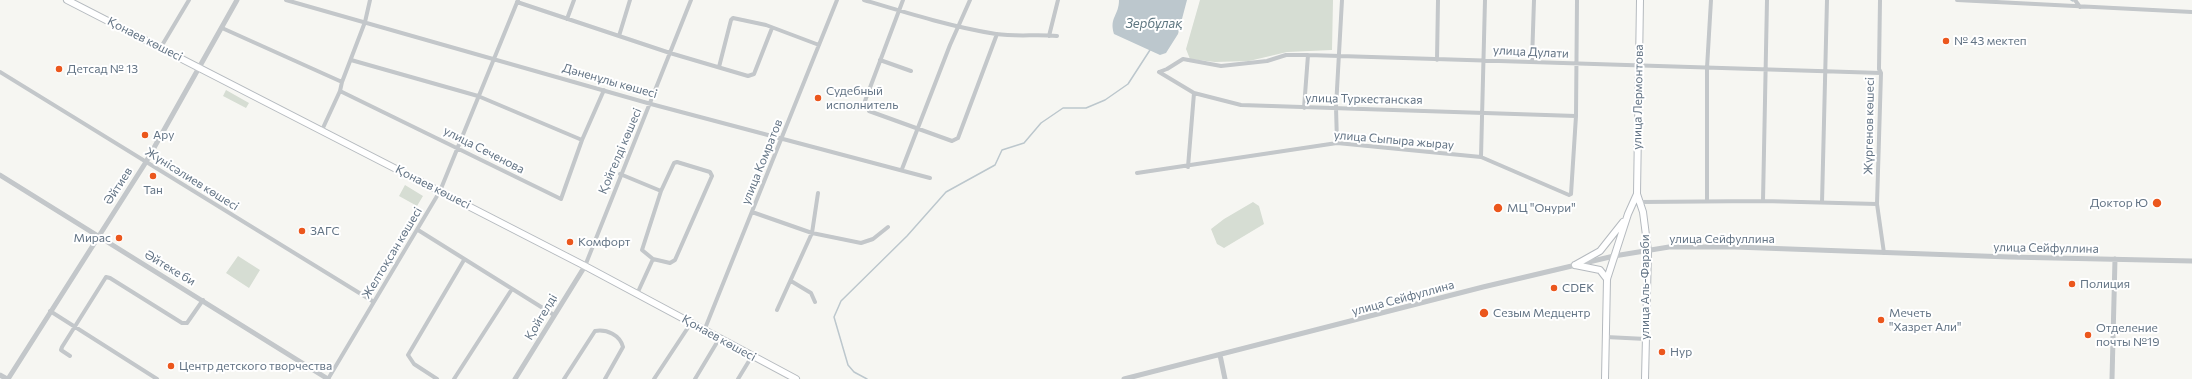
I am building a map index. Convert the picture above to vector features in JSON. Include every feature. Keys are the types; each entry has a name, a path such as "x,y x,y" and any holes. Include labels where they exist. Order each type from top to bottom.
{"main road":[{"name":"Қонаев көшесі","path":"67,0 440,191 796,379"},
{"name":"улица Лермонтова","path":"1637,194 1640,0"},
{"name":"улица Аль-Фараби","path":"1637,194 1640,202 1648,251 1645,379"},
{"name":"улица Аль-Фараби","path":"1605,379 1607,279 1628,214 1637,194"},
{"path":"1575,265 1600,251 1610,241 1628,214"},
{"path":"1575,265 1600,270 1607,279"}],"street":[{"path":"161,47 188,1 183,0"},
{"name":"Әйтиев","path":"7,379 146,162 237,0"},
{"name":"Дәненұлы көшесі","path":"286,0 651,104 902,169 930,178"},
{"path":"322,130 340,91 365,22 370,0"},
{"path":"567,19 574,0"},
{"path":"619,36 630,0"},
{"name":"Қойгелді көшесі","path":"584,266 620,174 651,104 691,0"},
{"name":"улица Комратов","path":"704,331 783,138 837,0"},
{"path":"864,0 958,26 997,34 1018,36 1057,36"},
{"path":"903,0 865,101 869,111 917,129 952,141 958,138 997,34"},
{"path":"902,169 958,26 970,0"},
{"path":"1049,36 1058,0"},
{"path":"1337,143 1336,107 1342,0"},
{"path":"1437,60 1438,0"},
{"path":"1481,157 1485,0"},
{"path":"1532,61 1534,0"},
{"path":"1576,116 1575,64 1577,0"},
{"path":"1707,201 1707,68 1711,0"},
{"path":"1763,201 1767,0"},
{"path":"1822,203 1828,0"},
{"name":"Жүргенов көшесі","path":"1880,0 1879,68 1881,73 1877,204 1884,253"},
{"path":"1957,0 2192,12"},
{"path":"2075,0 2080,7"},
{"path":"518,1 670,53 751,76 754,74 772,28"},
{"name":"Желтоқсан көшесі","path":"328,379 440,191 518,1"},
{"path":"719,67 731,20 733,18 772,28 819,45"},
{"path":"222,28 342,82"},
{"name":"улица Дулати","path":"1159,72 1183,59 1221,66 1267,61 1286,55 1340,55 1437,60 1483,59 1575,64 1638,65 1826,73 1881,73"},
{"path":"1304,108 1308,55"},
{"path":"351,60 478,96 582,140"},
{"path":"880,60 911,71"},
{"name":"Жүнісәлиев көшесі","path":"0,72 374,302"},
{"name":"улица Туркестанская","path":"1159,72 1194,93 1241,105 1576,116"},
{"name":"улица Сеченова","path":"340,91 458,147 561,199 582,140 604,90"},
{"path":"1188,166 1194,93"},
{"name":"улица Сыпыра жырау","path":"1137,173 1337,143 1481,157 1568,195 1571,194 1576,116"},
{"path":"675,162 712,174 710,184 675,260 670,263 653,259 642,250 661,191 675,162"},
{"path":"620,174 661,191"},
{"name":"Әйтеке би","path":"0,176 203,300 328,379"},
{"path":"777,310 812,233 818,193"},
{"path":"1640,202 1763,201 1877,204"},
{"path":"752,212 812,233 861,243 873,239 888,227"},
{"path":"418,230 554,315"},
{"name":"улица Сейфуллина","path":"1124,379 1483,287 1614,256 1675,247 2192,261"},
{"path":"637,294 653,259"},
{"path":"2112,379 2115,259"},
{"path":"437,379 414,364 408,355 464,260"},
{"name":"Қойгелді","path":"515,379 584,266"},
{"path":"70,356 61,350 106,277 110,278 182,323 187,323 203,300"},
{"path":"791,281 811,293 815,302"},
{"path":"454,379 512,288"},
{"path":"50,311 157,379"},
{"path":"654,379 691,323"},
{"path":"564,379 595,331 603,330 613,334 622,341 624,347 605,379"},
{"path":"1606,337 1646,339"},
{"path":"695,379 719,338"},
{"path":"1220,355 1225,379"},
{"path":"738,379 752,356"},
{"path":"0,375 7,379"}],"shaded area":[{"path":"1200,0 1333,0 1332,50 1287,52 1249,61 1215,62 1190,59 1186,49"},
{"path":"226,90 249,103 246,108 223,96"},
{"path":"405,185 423,196 417,206 399,196"},
{"path":"1253,202 1259,206 1264,224 1224,248 1217,244 1211,229 1224,219"},
{"path":"238,256 260,270 249,288 226,273"}],"water":[{"name":"Зербұлақ","path":"1119,0 1187,0 1178,34 1166,53 1160,55 1114,34 1113,20 1118,10"}],"waterway":[{"path":"867,379 854,372 848,365 834,317 841,301 907,236 946,192 995,165 1002,150 1024,143 1041,123 1063,108 1086,108 1105,100 1128,84 1150,50"}],"place":[{"name":"№ 43 мектеп","path":"1946,41"},
{"name":"Детсад № 13","path":"59,69"},
{"name":"Судебный исполнитель","path":"818,98"},
{"name":"Ару","path":"145,135"},
{"name":"Тан","path":"153,176"},
{"name":"Доктор Ю","path":"2157,203"},
{"name":"МЦ \"Онури\"","path":"1498,208"},
{"name":"ЗАГС","path":"302,231"},
{"name":"Мирас","path":"119,238"},
{"name":"Комфорт","path":"570,242"},
{"name":"Полиция","path":"2072,284"},
{"name":"CDEK","path":"1554,288"},
{"name":"Сезым Медцентр","path":"1484,313"},
{"name":"Мечеть \"Хазрет Али\"","path":"1881,320"},
{"name":"Отделение почты №19","path":"2088,335"},
{"name":"Нур","path":"1662,352"},
{"name":"Центр детского творчества","path":"171,366"}]}
